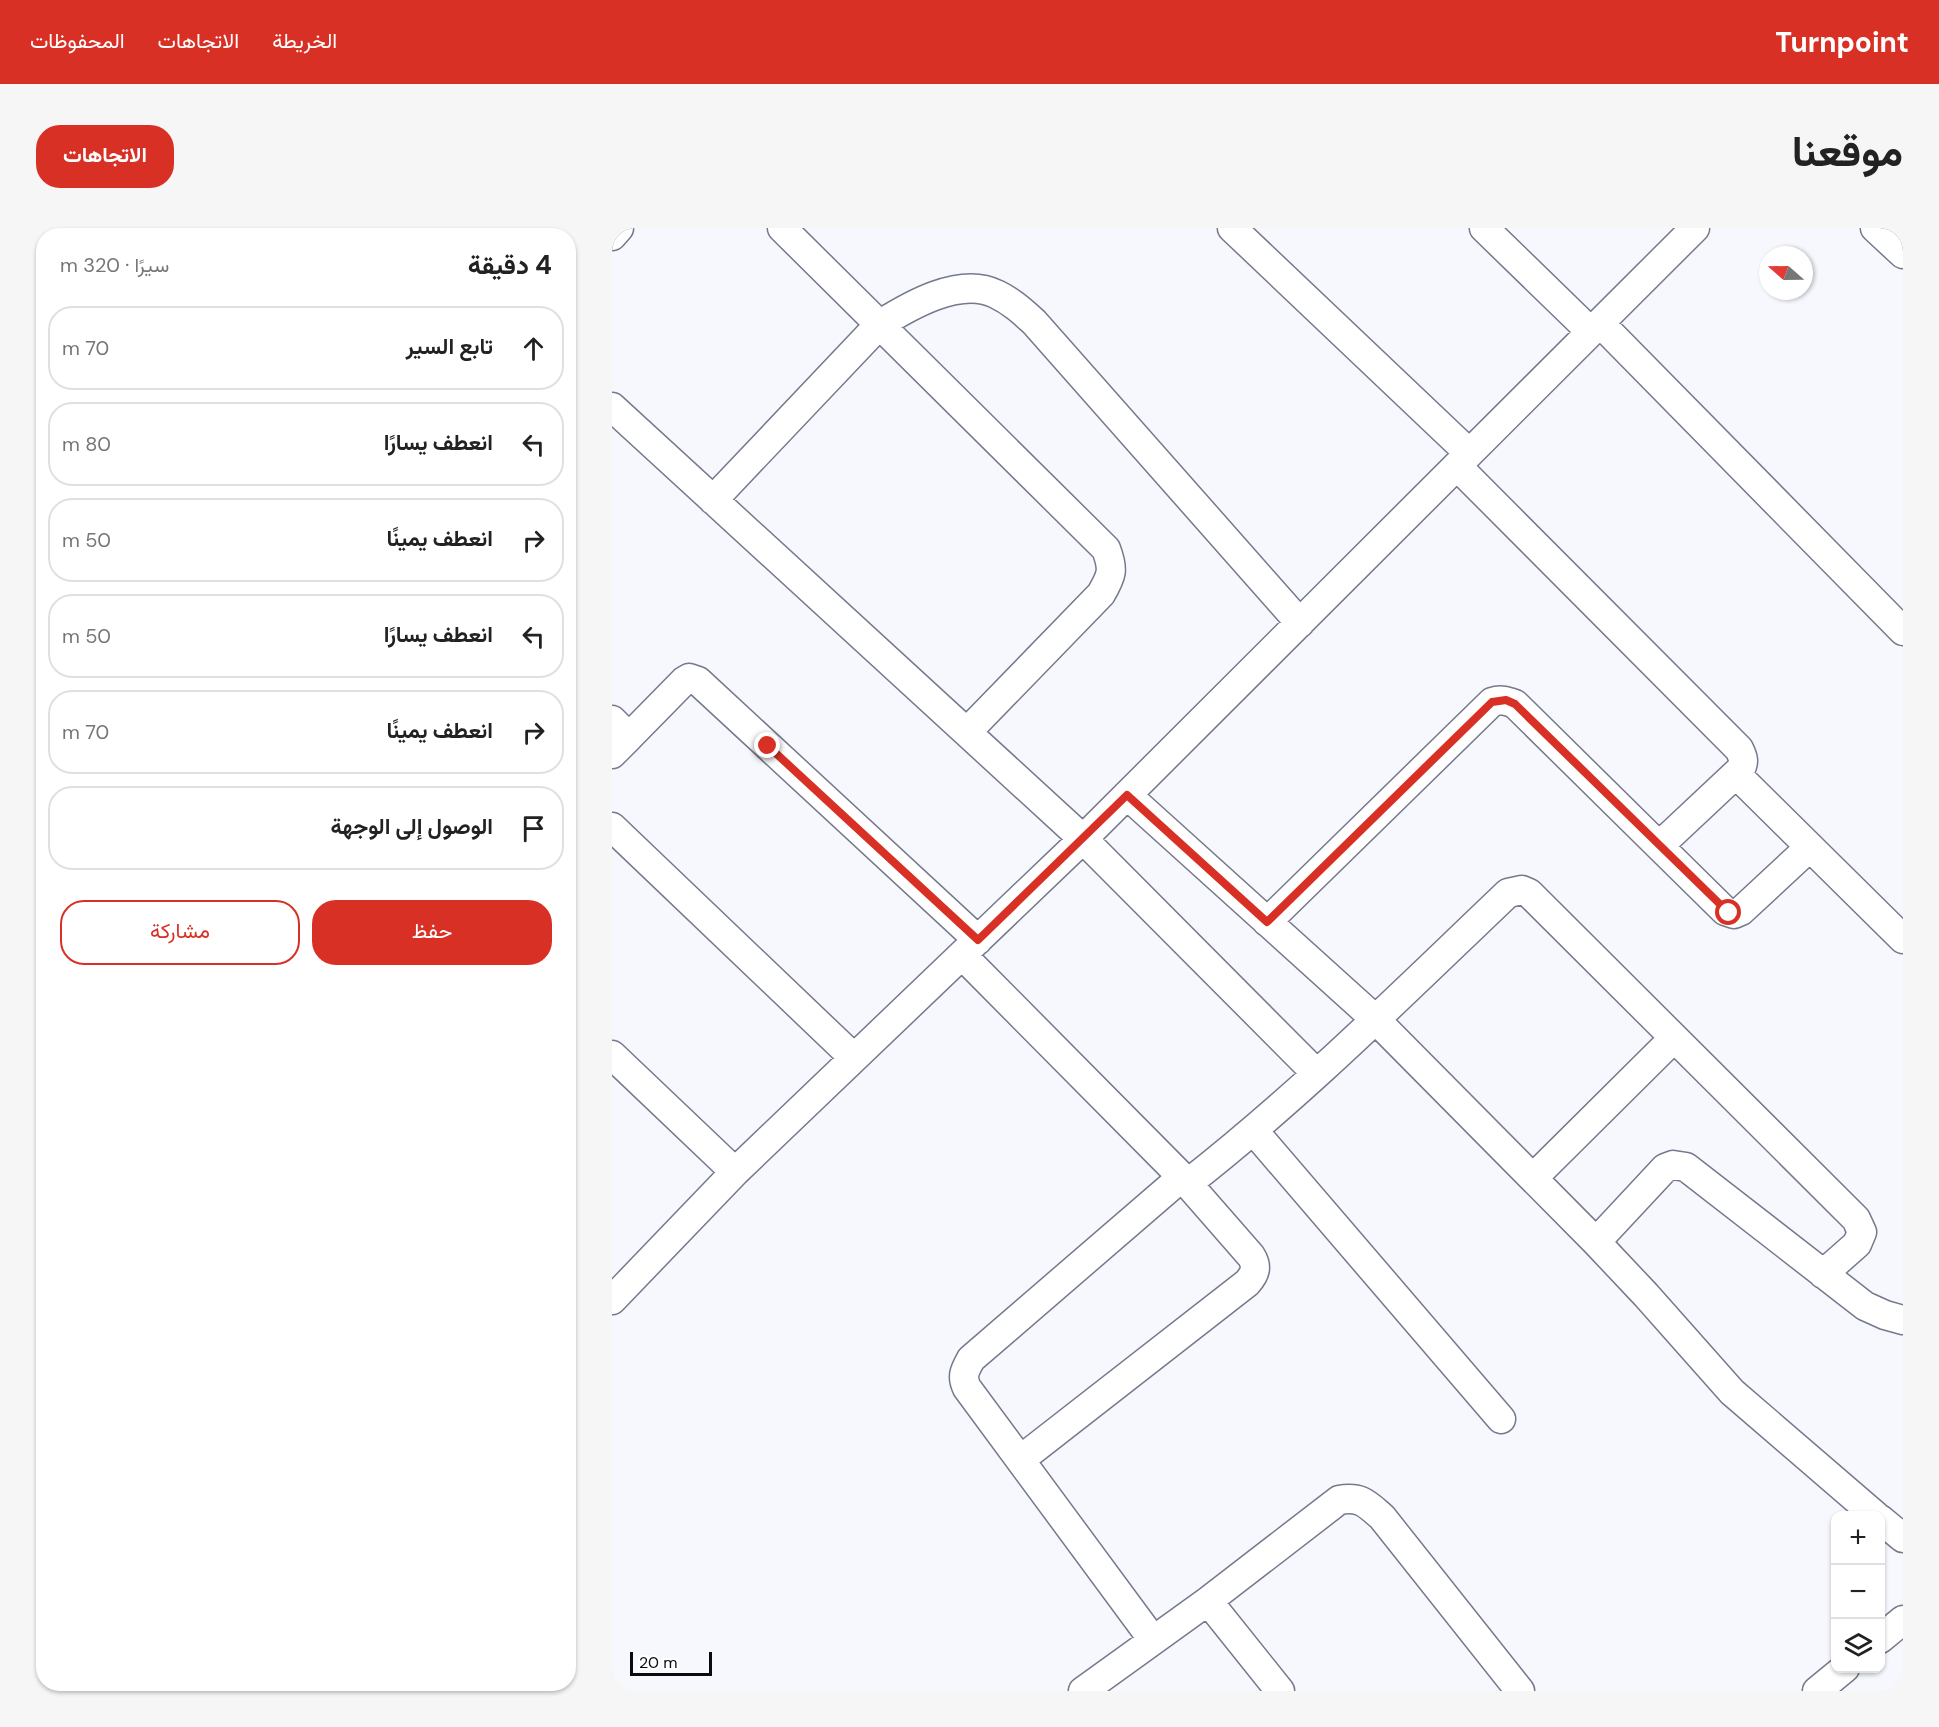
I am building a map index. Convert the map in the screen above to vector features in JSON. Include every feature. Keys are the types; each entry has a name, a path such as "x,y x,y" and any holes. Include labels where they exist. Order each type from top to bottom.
{"street":[{"path":"612,236 619,228"},
{"path":"782,228 1106,549 1112,565 1110,578 1101,594 967,732"},
{"path":"1232,228 1463,460 1738,749 1744,761 1743,766 1659,846"},
{"path":"1484,228 1595,327 1903,631"},
{"path":"612,1300 735,1172 1083,839 1695,228"},
{"path":"1875,228 1903,254"},
{"path":"713,500 879,325 905,309 939,294 974,288 994,292 1017,306 1034,322 1300,623"},
{"path":"612,407 1083,839 1316,1073"},
{"path":"618,737 684,681 689,678 698,681 970,948 1185,1180 1255,1262 1254,1275 1247,1283 1020,1460"},
{"path":"1267,922 1492,702 1498,700 1506,700 1515,704 1725,911 1734,914 1741,911 1810,847"},
{"path":"1736,774 1903,939"},
{"path":"1127,795 1375,1019 1647,1295 1732,1392 1871,1511"},
{"path":"612,827 854,1058"},
{"path":"1153,1640 967,1388 963,1380 964,1371 971,1359 1185,1180 1253,1130 1508,893 1522,890 1529,893 1856,1219 1862,1232 1857,1244 1823,1274"},
{"path":"1533,1178 1674,1038"},
{"path":"612,1055 735,1172"},
{"path":"1253,1130 1501,1419"},
{"path":"1596,1242 1665,1168 1673,1165 1686,1167 1865,1306 1903,1320"},
{"path":"1083,1691 1208,1601 1339,1500 1351,1498 1364,1501 1382,1518 1520,1691"},
{"path":"1885,1522 1903,1538"},
{"path":"1208,1601 1280,1691"},
{"path":"1885,1636 1903,1620"},
{"path":"1817,1691 1839,1673"}],"route":[{"path":"768,746 978,940 1127,795 1267,922 1492,702 1506,700 1515,704 1729,913"}]}
